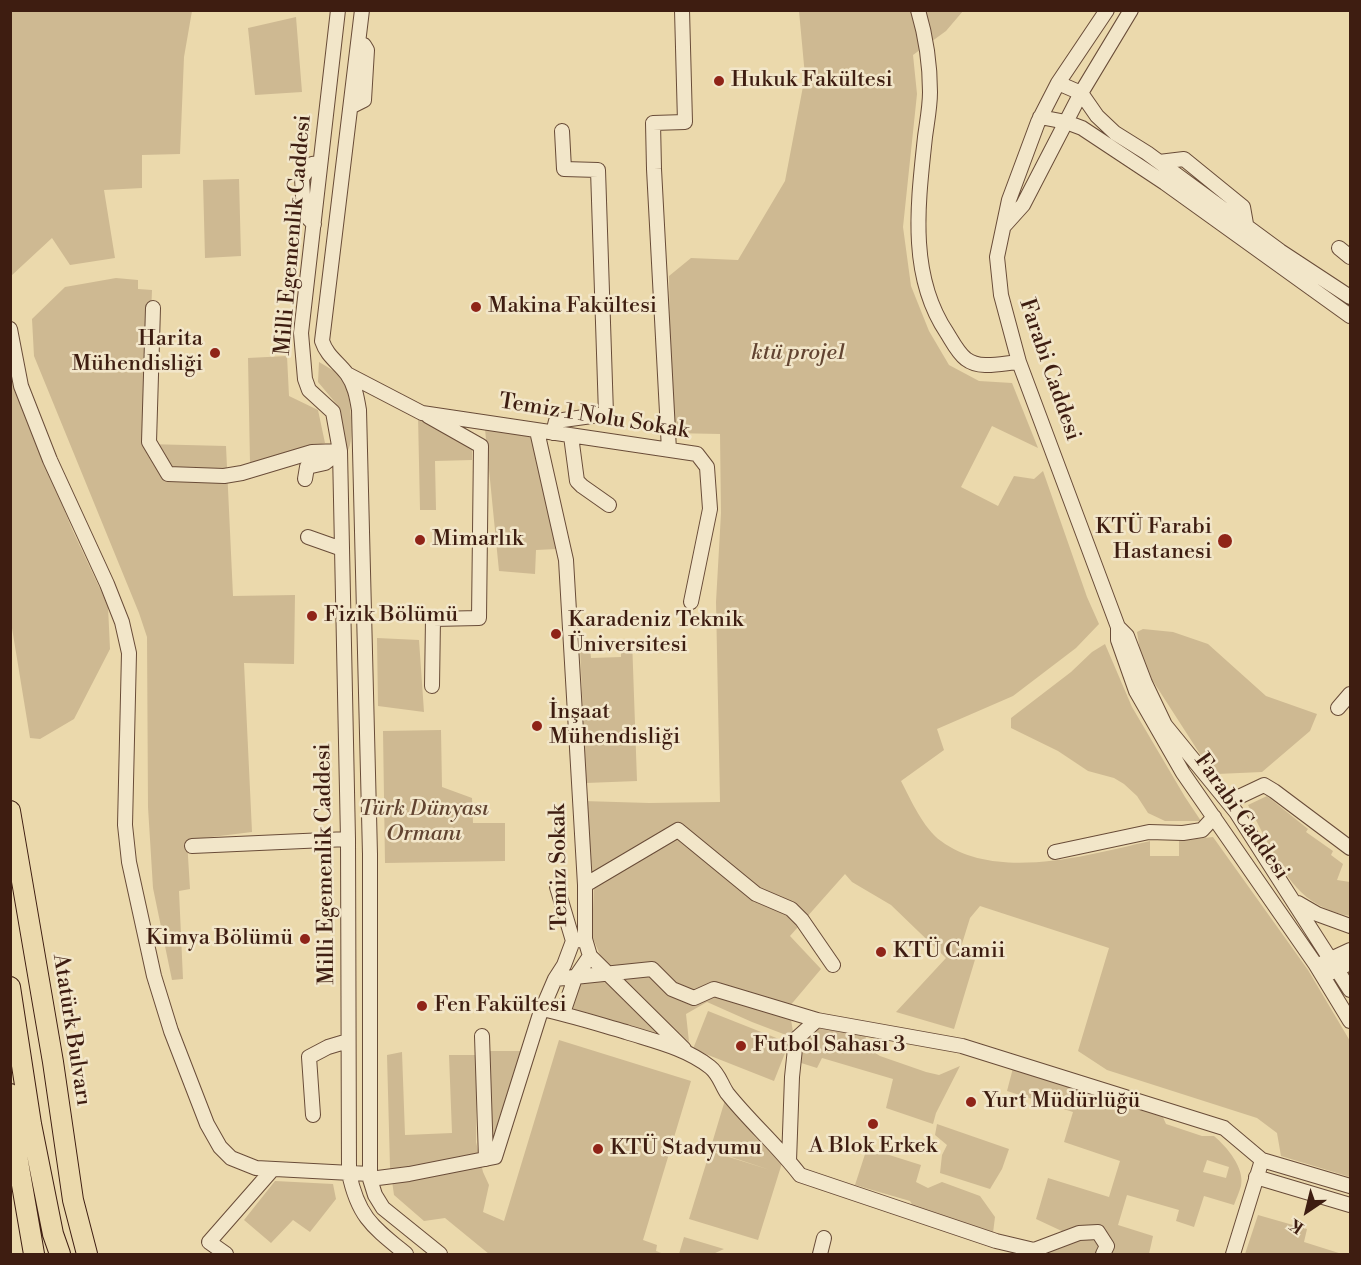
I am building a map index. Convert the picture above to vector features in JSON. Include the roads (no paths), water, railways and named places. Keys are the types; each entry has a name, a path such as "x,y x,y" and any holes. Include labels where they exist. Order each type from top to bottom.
{"highway":[{"name":"Atatürk Bulvarı","path":"10,811 53,1062 73,1200 87,1254"},
{"path":"10,987 31,1124 53,1234 60,1254"},
{"path":"10,1094 16,1150 34,1254"}],"street":[{"name":"Milli Egemenlik Caddesi","path":"338,10 301,333 302,357 309,390 333,412 340,451 348,839 349,1173 358,1207 369,1222 406,1254"},
{"name":"Milli Egemenlik Caddesi","path":"362,10 352,106 322,324 322,341 326,352 347,374 356,391 359,410 370,854 370,1177 375,1195 383,1208 440,1254"},
{"path":"669,450 653,123 685,122 682,10"},
{"path":"918,10 925,33 930,93 918,200 918,242 930,300 940,323 965,359 982,365 1019,362"},
{"name":"Farabi Caddesi","path":"1107,10 1058,83 1040,117 1009,200 997,257 1001,295 1019,362 1118,627 1118,640 1136,691 1183,773 1320,971 1350,1021"},
{"name":"Farabi Caddesi","path":"1005,225 1023,205 1081,93 1131,10"},
{"path":"1058,83 1081,93 1097,116 1109,127 1280,251 1350,297"},
{"path":"1040,117 1083,128 1132,160 1350,316"},
{"path":"553,433 556,421 606,414 598,170 564,169 562,131"},
{"path":"1339,248 1350,257"},
{"path":"153,308 149,442 168,474 224,476 242,473 312,452 340,451 361,472"},
{"path":"11,334 21,386 50,460 122,622 129,653 125,825 135,895 154,976 171,1031 207,1124 220,1147 231,1158 256,1168 349,1173 370,1177 410,1174 486,1159 482,1036"},
{"path":"302,357 326,352"},
{"name":"Temiz 1 Nolu Sokak","path":"347,374 422,413 697,454 707,467 710,509 691,602"},
{"path":"359,410 374,388"},
{"path":"422,413 481,446 480,618 433,619 432,686"},
{"name":"Temiz Sokak","path":"486,1159 495,1157 542,1009 555,979 579,940 585,885 566,560 537,431"},
{"path":"571,436 577,481 609,505"},
{"path":"305,479 307,466 325,463 340,451"},
{"path":"308,537 342,549"},
{"name":"Farabi Caddesi","path":"1118,627 1127,636 1144,683 1165,725 1228,801 1293,899 1340,963 1350,990"},
{"path":"1338,708 1350,694"},
{"path":"1203,801 1228,801 1264,785 1350,848"},
{"path":"1055,852 1149,832 1202,830 1217,820 1228,801"},
{"path":"585,885 678,830 756,894 791,909 802,920 833,965"},
{"path":"192,846 348,839"},
{"path":"557,887 579,940 591,956 690,1054"},
{"path":"1293,899 1317,914 1350,926"},
{"path":"1320,971 1340,963 1350,950"},
{"path":"563,1013 575,978 591,956"},
{"path":"555,979 652,969 672,989 694,998 714,989 817,1020 962,1046 1224,1128 1262,1160 1350,1186"},
{"path":"542,1009 563,1013 668,1045 690,1054 709,1066 718,1075 725,1090 800,1175 996,1241 1034,1250 1079,1233 1098,1232 1107,1246 1103,1254"},
{"path":"789,1161 792,1077 796,1039 817,1020"},
{"path":"314,1114 309,1057 328,1047 348,1041"},
{"path":"1233,1254 1262,1160"},
{"path":"226,1254 209,1242 273,1169"},
{"path":"1256,1177 1350,1205"},
{"path":"820,1254 824,1238"}],"place":[{"name":"Hukuk Fakültesi","path":"719,81"},
{"name":"Makina Fakültesi","path":"476,307"},
{"name":"Harita Mühendisliği","path":"215,353"},
{"name":"Mimarlık","path":"420,540"},
{"name":"KTÜ Farabi Hastanesi","path":"1225,541"},
{"name":"Fizik Bölümü","path":"312,616"},
{"name":"Karadeniz Teknik Üniversitesi","path":"556,634"},
{"name":"İnşaat Mühendisliği","path":"537,726"},
{"name":"Kimya Bölümü","path":"305,939"},
{"name":"KTÜ Camii","path":"881,952"},
{"name":"Fen Fakültesi","path":"422,1006"},
{"name":"Futbol Sahası 3","path":"741,1046"},
{"name":"Yurt Müdürlüğü","path":"971,1102"},
{"name":"A Blok Erkek","path":"873,1124"},
{"name":"KTÜ Stadyumu","path":"598,1149"}],"park label":[{"name":"ktü proje1","path":"798,354"},
{"name":"Türk Dünyası Ormanı","path":"424,822"}]}
